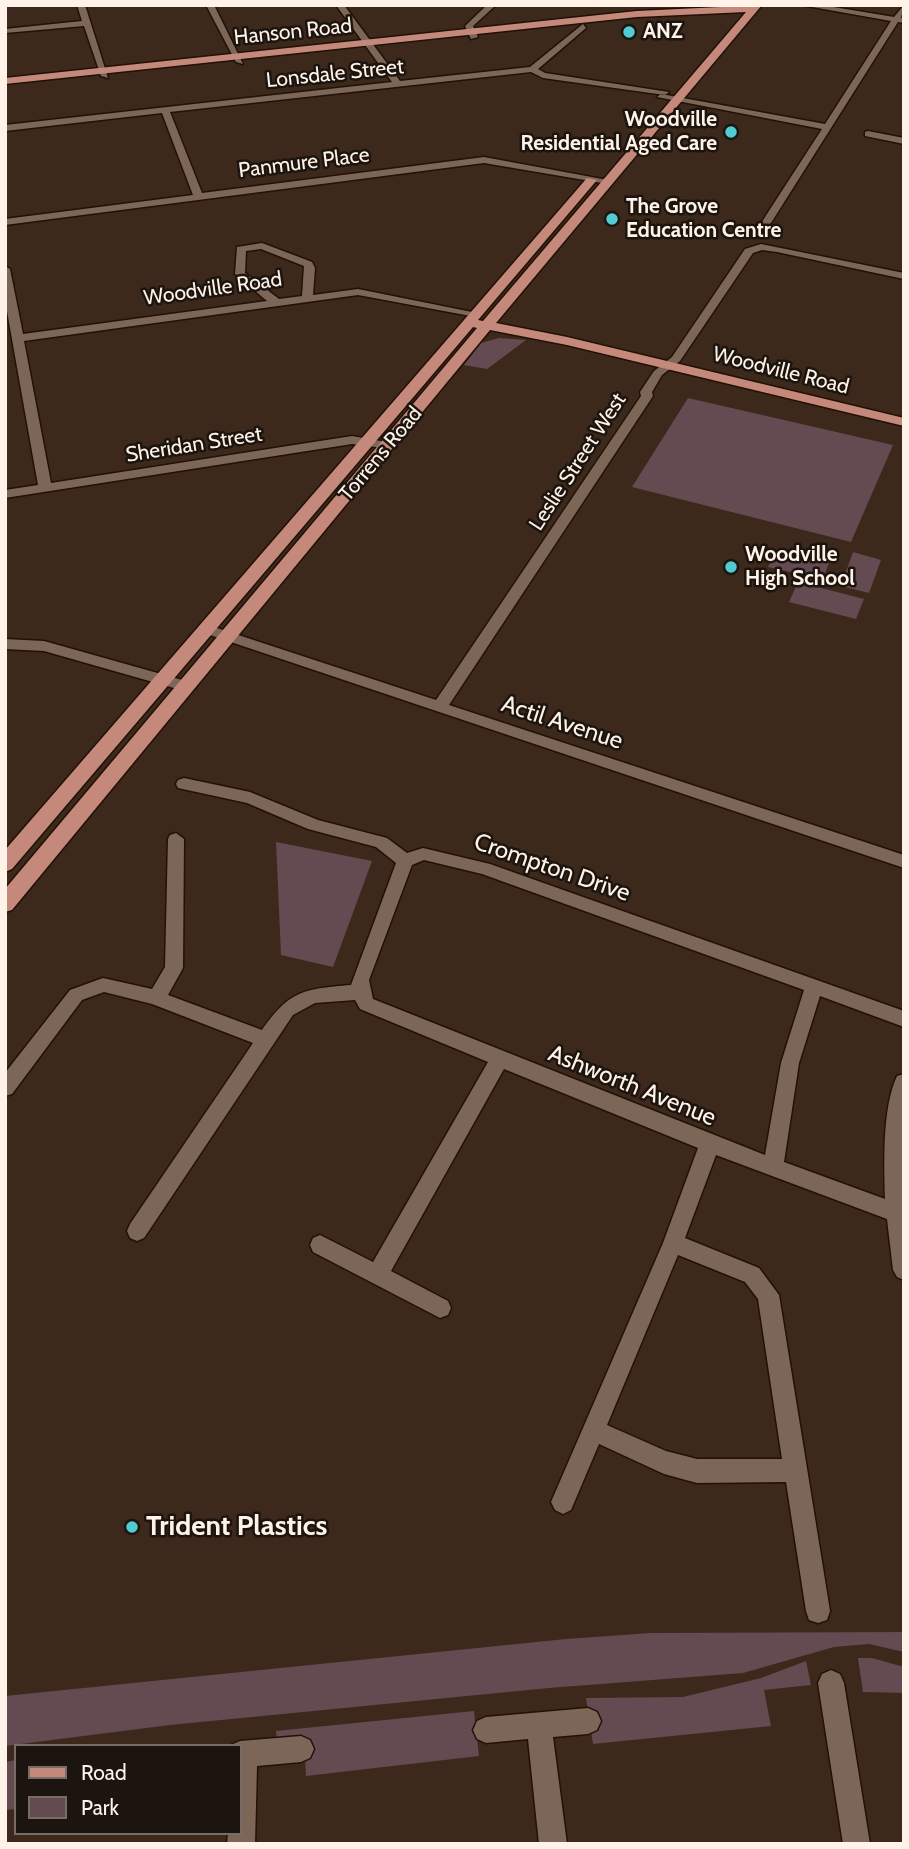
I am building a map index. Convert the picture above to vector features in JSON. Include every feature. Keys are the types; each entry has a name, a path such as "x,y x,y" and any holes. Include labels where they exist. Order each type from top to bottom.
{"main road":[{"path":"637,14 719,5"},
{"name":"Hanson Road","path":"472,35 740,8"},
{"name":"Torrens Road","path":"5,904 608,181 667,96 740,8"},
{"name":"Hanson Road","path":"5,82 472,35 637,14 754,8"},
{"name":"Torrens Road","path":"5,864 592,178 667,96 754,8"},
{"path":"703,13 719,15 727,23"},
{"name":"Hanson Road","path":"5,87 104,74"},
{"name":"Woodville Road","path":"472,318 518,333 567,341 904,422"},
{"name":"Woodville Road","path":"489,323 559,335 567,341"},
{"path":"474,340 493,334 518,333"},
{"path":"23,843 42,839 53,846"}],"street":[{"path":"81,5 104,74"},
{"path":"210,5 238,60"},
{"path":"340,5 398,84"},
{"path":"472,35 469,26 492,5"},
{"path":"805,5 900,20"},
{"path":"759,234 900,20 904,7"},
{"path":"5,31 86,23"},
{"path":"532,69 580,23"},
{"path":"561,28 571,33"},
{"name":"Lonsdale Street","path":"5,128 532,69 543,75 828,127"},
{"path":"164,110 198,195"},
{"path":"868,134 904,141"},
{"name":"Panmure Place","path":"5,222 484,160 608,181"},
{"path":"275,302 240,274 241,249 262,246 308,264 310,268 307,297"},
{"name":"Leslie Street West","path":"440,706 647,396 646,392 658,373 669,366 742,259 754,247 904,276"},
{"path":"5,270 45,488"},
{"name":"Woodville Road","path":"18,338 358,292 413,302 432,312 472,318"},
{"name":"Sheridan Street","path":"5,494 352,440 388,446"},
{"name":"Actil Avenue","path":"206,629 904,862"},
{"path":"5,644 44,646 188,687"},
{"path":"137,1231 286,1010 312,996 360,992 360,981 405,860 380,842 314,825 250,799 184,784"},
{"path":"156,998 174,968 176,839"},
{"name":"Crompton Drive","path":"405,860 423,855 484,868 904,1019"},
{"path":"5,1088 76,995 103,985 156,998 264,1039"},
{"path":"773,1168 790,1063 814,987"},
{"name":"Ashworth Avenue","path":"360,992 366,1004 381,1011 710,1144 894,1212"},
{"path":"377,1275 500,1058"},
{"path":"904,1082 893,1147 894,1212 904,1270"},
{"path":"563,1503 673,1243 710,1144"},
{"path":"673,1243 752,1275 768,1295 818,1611"},
{"path":"320,1245 440,1308"},
{"path":"593,1430 664,1462 697,1471 797,1470"},
{"path":"831,1683 857,1844"},
{"path":"486,1730 588,1721"},
{"path":"538,1726 553,1844"},
{"path":"242,1844 242,1754 301,1749"}],"green space":[{"path":"499,338 526,340 487,369 464,365 481,343"},
{"path":"688,398 893,445 851,542 632,487"},
{"path":"775,551 829,563 823,579 768,567"},
{"path":"853,552 881,560 869,593 841,586"},
{"path":"798,582 864,599 856,619 789,602"},
{"path":"276,842 372,861 333,967 281,955"},
{"path":"904,1632 904,1652 869,1644 834,1647 743,1673 549,1688 170,1725 5,1746 5,1696 566,1639 651,1633"},
{"path":"858,1658 872,1658 904,1667 904,1693 863,1692"},
{"path":"806,1661 811,1685 764,1690 771,1726 593,1744 586,1698 683,1697 761,1678"},
{"path":"474,1711 479,1756 306,1776 304,1739 277,1743 276,1731"},
{"path":"14,1760 14,1809 5,1810 5,1762"}],"place":[{"name":"ANZ","path":"629,32"},
{"name":"Woodville Residential Aged Care","path":"731,132"},
{"name":"The Grove Education Centre","path":"612,219"},
{"name":"Woodville High School","path":"731,567"},
{"name":"Trident Plastics","path":"132,1527"}]}
